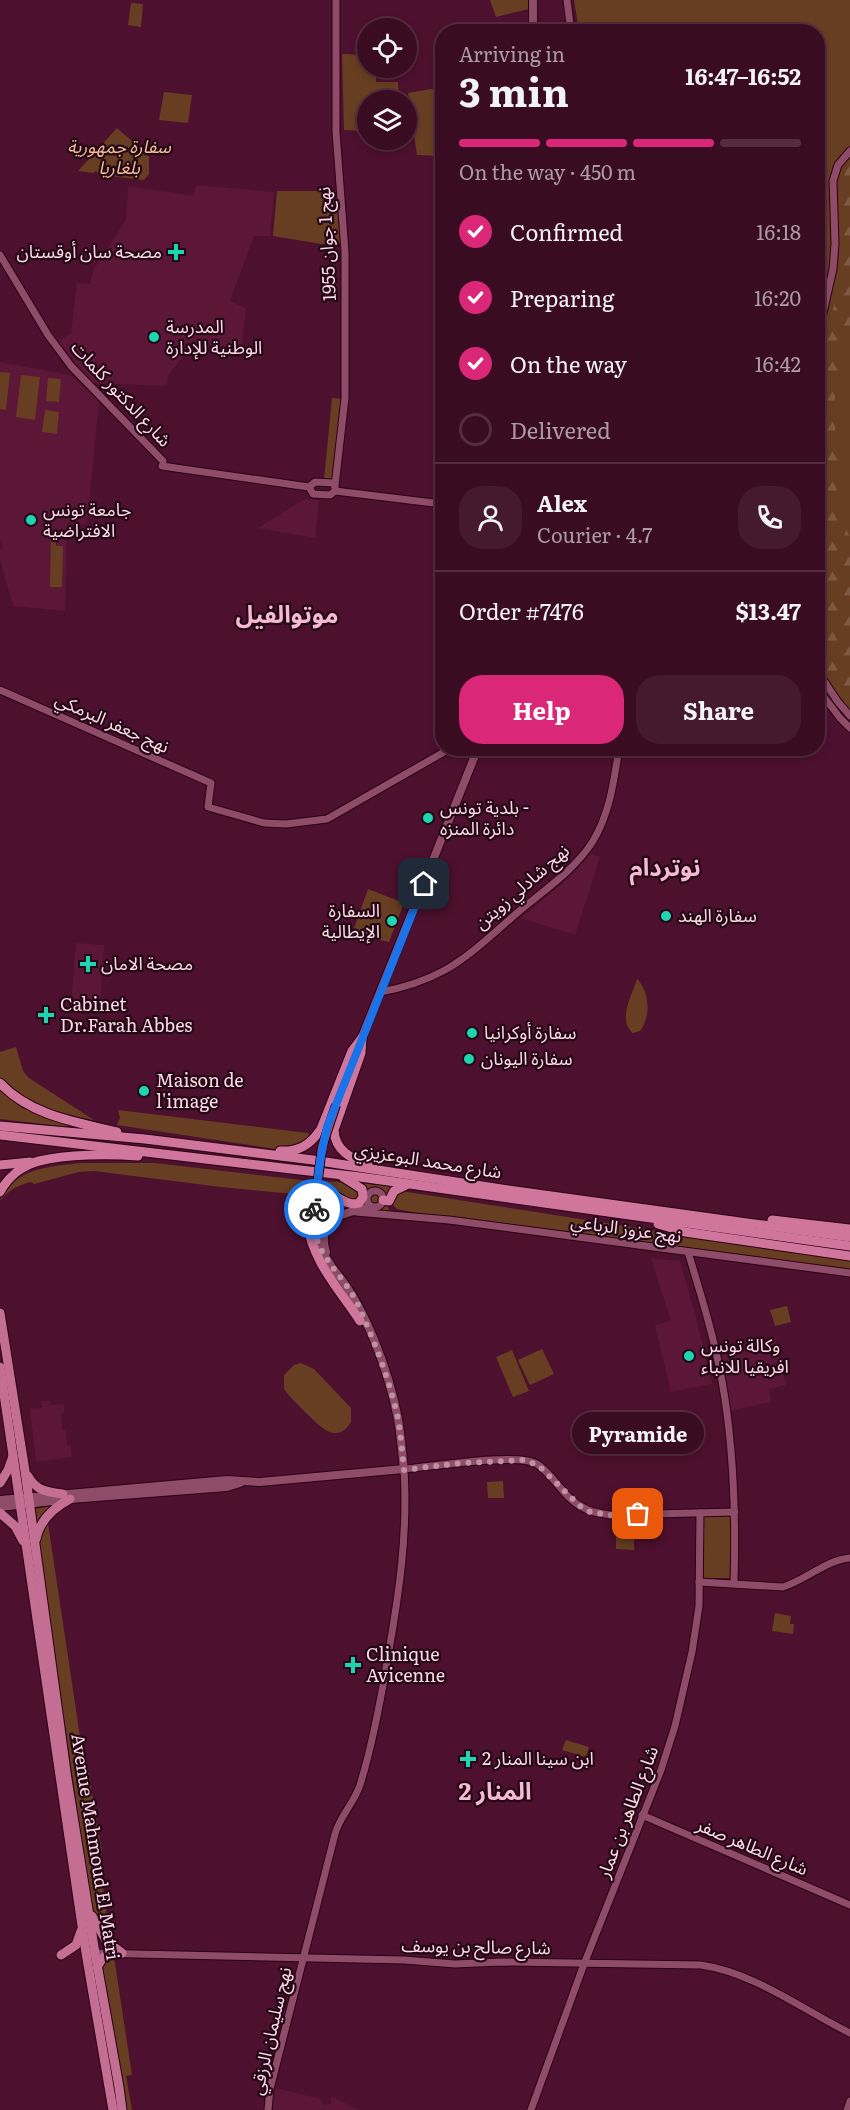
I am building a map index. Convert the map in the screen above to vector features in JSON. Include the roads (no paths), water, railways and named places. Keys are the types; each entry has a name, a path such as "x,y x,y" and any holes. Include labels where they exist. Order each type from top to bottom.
{"highway":[{"path":"234,1150 251,1148 284,1151 310,1144 321,1129 352,1051 362,1038"},
{"path":"362,1038 361,1053 333,1130 334,1138 349,1156 383,1172"},
{"path":"0,1083 15,1097 41,1111 145,1139"},
{"name":"شارع محمد البوعزيزي","path":"0,1126 145,1139 313,1160 383,1172 850,1237"},
{"name":"شارع محمد البوعزيزي","path":"0,1135 338,1174 850,1246"},
{"path":"0,1165 121,1155 201,1158"},
{"path":"0,1192 14,1174 39,1161"},
{"path":"338,1174 360,1186 365,1197 359,1203 352,1204 327,1191 318,1190 310,1195 306,1205 309,1235 314,1251 360,1321"},
{"path":"380,1204 394,1191 407,1184"},
{"path":"648,1218 666,1227 685,1232 850,1256"},
{"path":"748,1222 769,1220 850,1229"},
{"path":"0,1313 25,1471 24,1502"},
{"path":"0,1367 13,1454 31,1547"},
{"path":"0,1483 8,1470 13,1454"},
{"path":"25,1471 35,1487 67,1497"},
{"path":"31,1547 42,1522 67,1497"},
{"path":"0,1513 15,1526 31,1547"},
{"name":"Avenue Mahmoud El Matri","path":"31,1547 31,1578 82,1926 97,1967 122,2110"},
{"name":"Avenue Mahmoud El Matri","path":"31,1547 46,1630 87,1906 92,1988 113,2110"},
{"path":"87,1906 107,1942 122,1953"},
{"path":"61,1955 76,1945 82,1926"},
{"path":"97,1967 108,1953"}],"main road":[{"path":"533,0 533,24"},
{"path":"401,1446 387,1390 374,1352 333,1269 318,1245 313,1220 322,1147 336,1105 475,756"},
{"path":"0,1507 24,1502 227,1480 277,1481 404,1470 398,1418 384,1369 358,1305 326,1253 324,1243 329,1224 340,1214 380,1204"},
{"path":"333,1269 347,1286"},
{"path":"67,1497 227,1487 244,1482"},
{"path":"0,1500 24,1502"}],"street":[{"name":"نهج 1 جوان 1955","path":"335,488 345,398 345,252 336,132 336,0"},
{"path":"567,0 570,24"},
{"path":"825,304 833,269 835,244 833,181 838,165 850,152"},
{"name":"شارع الدكتور كلمات","path":"0,255 48,335 71,366 163,463 309,487"},
{"path":"335,488 330,495 313,494 309,487 315,482 332,483 335,488 435,503"},
{"path":"825,682 850,716"},
{"name":"نهج جعفر البرمكي","path":"0,690 211,783 208,807 264,824 327,819 437,756"},
{"path":"825,698 850,728"},
{"name":"نهج شادلي زويتن","path":"380,992 412,984 445,969 504,925 575,863 594,840 604,817 618,756"},
{"name":"نهج عزوز الرباعي","path":"365,1197 376,1191 381,1194 380,1204 397,1214"},
{"path":"365,1197 369,1204 391,1207 397,1214"},
{"name":"نهج عزوز الرباعي","path":"348,1211 397,1214 850,1273"},
{"path":"688,1252 706,1311 722,1382 735,1512 734,1583"},
{"path":"404,1470 461,1463 525,1460 539,1466 573,1501 590,1512 610,1515 735,1512"},
{"name":"نهج سليمان الرزقي","path":"268,2110 270,2089 338,1823 359,1788 380,1704 403,1559 406,1498 404,1470"},
{"name":"شارع الطاهر بن عمار","path":"531,2110 584,1964 661,1770 675,1726 696,1629 700,1513"},
{"path":"699,1582 783,1587 826,1566 850,1558"},
{"name":"شارع الطاهر صفر","path":"642,1815 850,1905"},
{"name":"شارع صالح بن يوسف","path":"90,1953 404,1960 455,1965 501,1962 701,1965 725,1969 747,1977 850,2033"},
{"path":"847,2110 850,2101"}],"place":[{"name":"مصحة سان أوقستان","path":"176,252"},
{"name":"المدرسة الوطنية للإدارة","path":"154,337"},
{"name":"جامعة تونس الافتراضية","path":"31,520"},
{"name":"بلدية تونس - دائرة المنزه","path":"428,818"},
{"name":"سفارة الهند","path":"666,916"},
{"name":"السفارة الإيطالية","path":"392,921"},
{"name":"مصحة الامان","path":"88,964"},
{"name":"Cabinet Dr.Farah Abbes","path":"46,1015"},
{"name":"سفارة أوكرانيا","path":"472,1033"},
{"name":"سفارة اليونان","path":"469,1059"},
{"name":"Maison de l'image","path":"144,1091"},
{"name":"وكالة تونس افريقيا للانباء","path":"689,1356"},
{"name":"Pyramide","path":"638,1514"},
{"name":"Clinique Avicenne","path":"353,1665"},
{"name":"ابن سينا المنار 2","path":"468,1759"}],"district":[{"name":"موتوالفيل","path":"287,615"},
{"name":"نوتردام","path":"665,868"},
{"name":"المنار 2","path":"495,1792"}],"park label":[{"name":"سفارة جمهورية بلغاريا","path":"119,157"}]}
